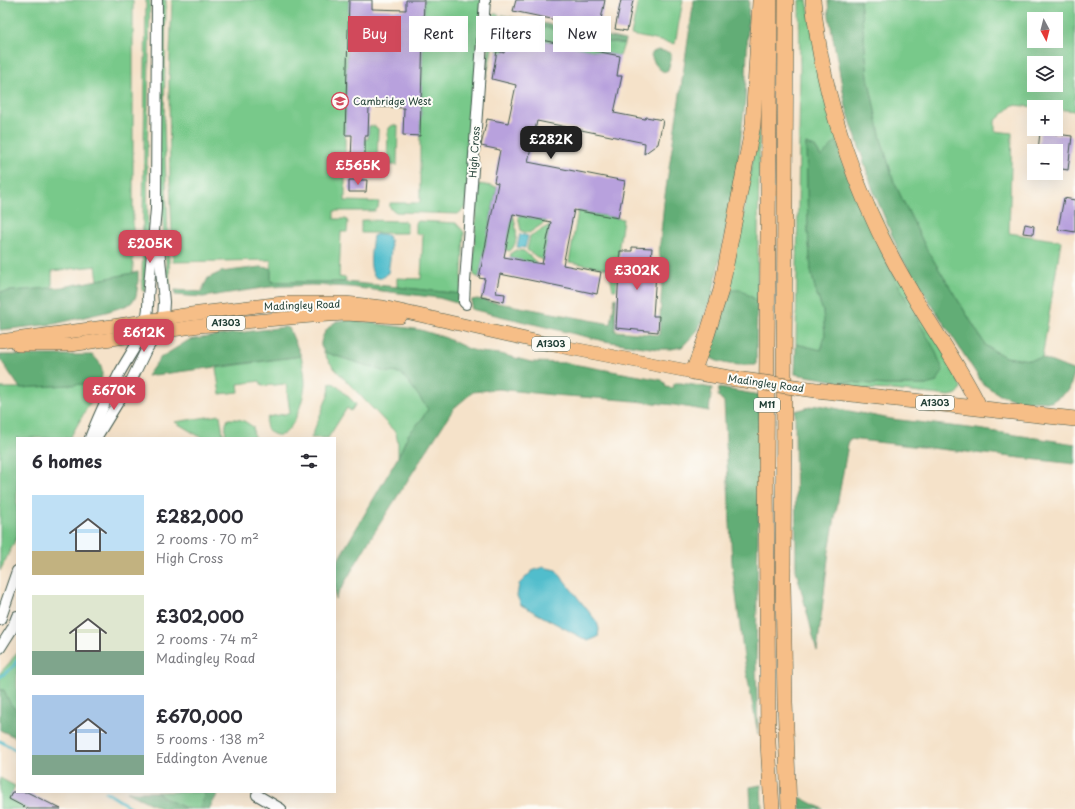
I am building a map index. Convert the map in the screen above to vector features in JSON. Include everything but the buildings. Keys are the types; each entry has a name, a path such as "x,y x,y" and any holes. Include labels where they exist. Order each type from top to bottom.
{"highway":[{"path":"693,372 707,335 721,290 753,125 760,0"},
{"name":"M11","path":"770,0 766,465 768,743 772,809"},
{"name":"M11","path":"786,0 783,583 789,809"},
{"path":"813,0 822,60 830,99 855,176 890,253 909,288 971,388 980,408"},
{"name":"Madingley Road","path":"693,372 816,390 1075,419"}],"main road":[{"name":"Madingley Road","path":"0,342 191,314 283,303 345,303 383,307 548,344 693,372"},
{"name":"Madingley Road","path":"0,342 28,345 71,345 199,326 345,314 396,317 460,324"}],"street":[{"path":"90,437 119,374 142,335 149,304 156,209 157,0"},
{"name":"High Cross","path":"466,304 464,302 465,282 485,0"},
{"path":"97,437 131,381 146,350 159,332 163,318 164,302 156,209"},
{"path":"0,620 16,574"},
{"path":"0,648 12,629 16,619"},
{"path":"257,795 280,809"}],"green space":[{"path":"0,0 133,0 133,273 98,280 96,266 52,271 52,288 0,292"},
{"path":"146,0 150,0 147,164 148,237 145,292 142,290"},
{"path":"161,0 166,0 164,125 170,288 168,288 161,198 157,105"},
{"path":"172,0 349,0 345,135 345,201 379,202 378,208 375,211 334,211 334,219 346,219 348,222 347,232 341,232 339,277 346,278 345,282 271,282 271,260 173,262 169,80"},
{"path":"424,0 482,0 481,16 476,16 476,52 478,52 466,207 458,214 396,212 390,208 390,203 420,203 422,52 468,52 468,16 424,16"},
{"path":"638,0 683,0 675,44 631,35"},
{"path":"694,0 749,0 745,101 737,172 712,297 698,330 682,347 658,349 604,341 471,309 472,300 477,299 611,324 616,298 615,331 659,335 663,265 659,254 664,202"},
{"path":"799,0 807,0 827,104 961,387 955,395 949,396 893,390 836,388 836,381 886,385 926,385 907,301 887,262 815,147 806,144 808,230 811,271 816,292 823,311 825,336 821,350 796,344 800,69"},
{"path":"828,0 860,0 868,77 881,139 894,182 926,248 986,346 1005,357 1030,360 1042,358 1075,371 1069,390 1051,402 1019,401 1000,395 983,384 902,259 873,190 846,107 829,16"},
{"path":"860,0 1075,0 1075,111 1063,110 1063,100 1027,100 1027,106 1013,105 995,121 995,131 1012,133 1009,233 1061,241 1042,358 1030,360 1005,357 986,346 926,248 894,182 881,139 868,77"},
{"path":"545,24 553,25 553,29 545,27"},
{"path":"545,27 553,29 553,43 545,41"},
{"path":"611,37 625,40 624,44 611,42"},
{"path":"611,42 615,42 624,44 620,56 599,52 611,52"},
{"path":"658,50 671,54 668,70 664,72 656,65 651,55 653,52"},
{"path":"488,52 491,52 486,79"},
{"path":"760,100 757,301 752,297 729,297 721,316 719,315 745,207"},
{"path":"393,125 398,126 397,165 389,165 387,162 388,130"},
{"path":"369,126 375,126 378,129 377,164 372,167 364,167 365,139 368,139"},
{"path":"836,141 887,262 935,350 943,370 937,382 926,385 886,385 836,381 795,374 796,344 821,350 825,336 823,311 816,292 811,271 808,230 806,144 815,147 821,157"},
{"path":"479,184 497,187 479,278 474,275 473,266"},
{"path":"578,211 623,219 619,246 616,290 613,290 609,269 569,262"},
{"path":"513,214 516,239 510,251 505,250"},
{"path":"518,215 547,221 529,233 521,231"},
{"path":"361,221 404,221 407,223 407,233 361,233"},
{"path":"418,221 456,223 464,232 461,294 397,287 397,278 421,279 423,234 416,234 416,223"},
{"path":"550,225 543,261 527,250 530,236"},
{"path":"516,250 524,251 538,264 510,258 511,253"},
{"path":"260,267 271,268 271,282 345,282 461,294 460,304 439,298 350,287 311,285 269,287 203,297 175,295 175,290 201,292 208,278 221,272"},
{"path":"138,272 136,297 131,303 125,306 54,324 0,330 0,292 63,287"},
{"path":"733,290 741,290 757,301 756,365 727,364 716,361 711,358 710,355 722,313"},
{"path":"353,320 421,330 446,338 479,352 500,354 531,362 567,363 662,380 666,387 672,388 675,383 681,383 712,388 709,411 674,405 498,389 473,392 454,408 372,536 336,597 336,563 398,457 408,435 428,409 401,373 386,372 324,352 321,343 324,333 335,322"},
{"path":"285,327 289,328 301,356 147,376 160,358 189,340"},
{"path":"324,352 386,372 401,373 412,386 428,409 408,435 398,457 396,433 334,368"},
{"path":"0,355 92,355 101,367 101,383 20,388 0,359"},
{"path":"301,356 304,370 305,389 294,421 286,432 281,435 271,433 268,430 266,420 268,417 290,413 286,384 262,386 260,381 238,384 239,392 220,394 216,368"},
{"path":"101,383 71,437 16,437 16,539 0,571 0,388"},
{"path":"330,383 335,384 356,404 351,411 347,408 329,437 311,437 329,393"},
{"path":"719,388 760,395 756,663 758,734 744,658 732,563 724,402 718,396"},
{"path":"818,405 891,419 977,429 1075,444 1075,464 849,439 829,551 817,651 796,570 795,411"},
{"path":"220,415 222,437 200,437 175,422"},
{"path":"228,419 236,419 246,422 253,427 254,437 225,437"},
{"path":"16,653 16,710 10,704 4,690 0,690 0,673"},
{"path":"0,690 4,690 10,703 16,710 16,738 0,730"},
{"path":"0,778 15,786 9,799 28,809 0,809"},
{"path":"761,785 762,809 751,809 750,787"},
{"path":"129,793 158,793 170,801 188,809 162,809"},
{"path":"158,793 205,793 200,809 188,809 170,801"},
{"path":"205,793 218,793 209,809 200,809"},
{"path":"800,797 823,809 800,809"}],"water":[{"path":"378,234 388,236 391,243 388,273 384,277 379,278 374,276 371,266 373,236"},
{"path":"520,234 528,236 525,248 517,247"},
{"path":"543,567 556,570 597,622 599,629 598,637 588,641 521,605 517,596 519,584 532,571"}],"waterway":[{"path":"0,677 13,667 16,662"},
{"path":"0,741 16,750"},
{"path":"108,793 133,809"}],"place":[{"name":"Cambridge West","path":"340,101"}]}
